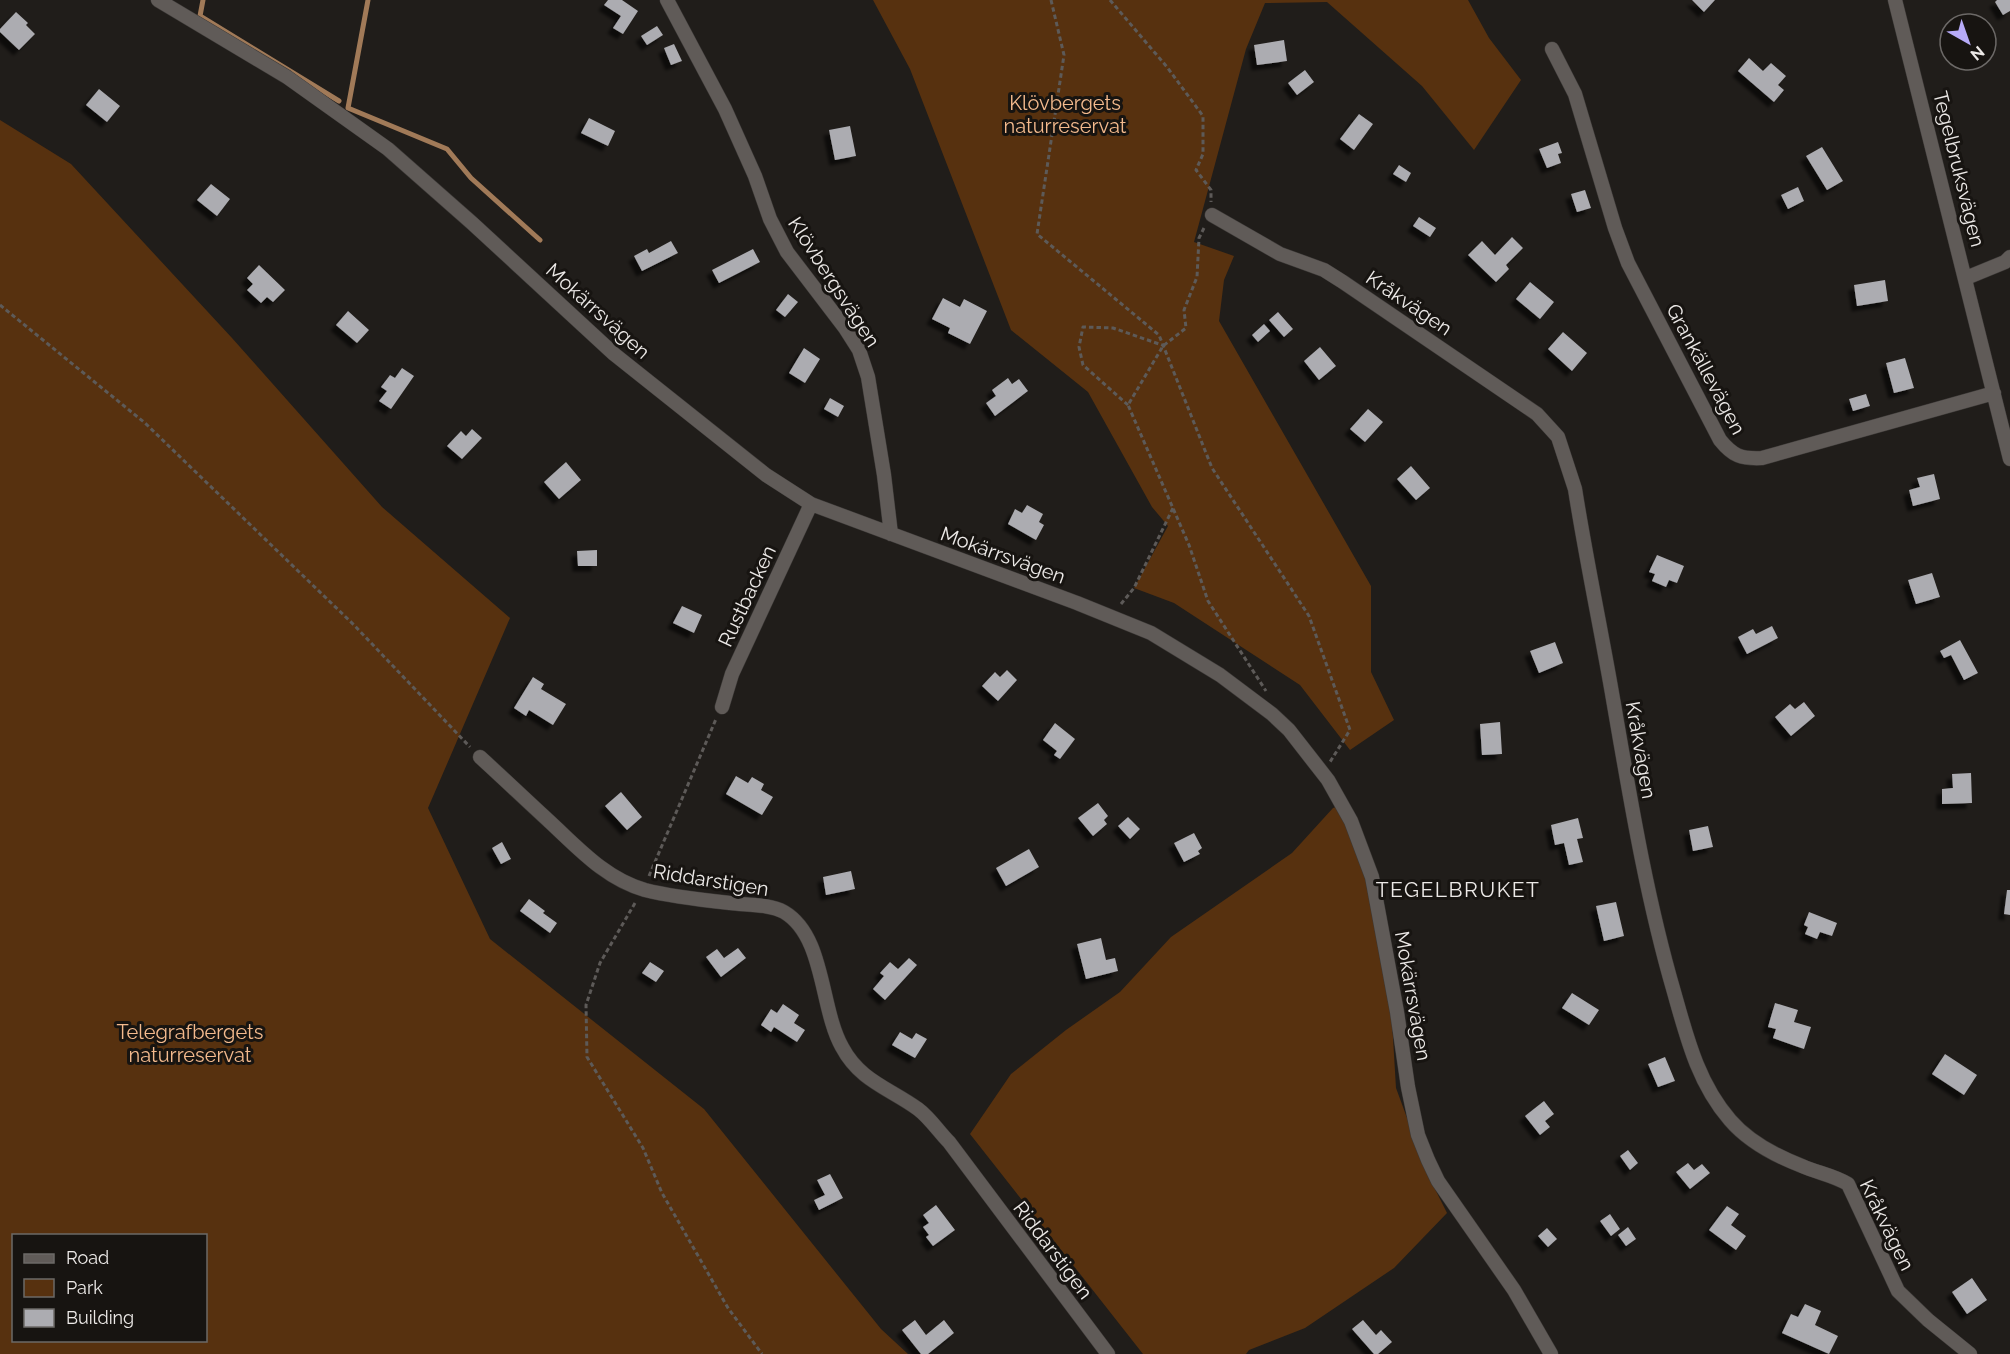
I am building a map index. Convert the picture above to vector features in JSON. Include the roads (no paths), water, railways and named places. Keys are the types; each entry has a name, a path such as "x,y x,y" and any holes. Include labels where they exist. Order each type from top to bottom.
{"street":[{"name":"Mokärrsvägen","path":"158,0 287,77 388,149 614,354 766,476 812,504 1151,633 1220,675 1289,730 1323,773 1351,821 1372,877 1418,1135 1438,1181 1514,1290 1551,1354"},
{"name":"Klövbergsvägen","path":"667,0 725,109 755,176 770,219 787,252 859,350 868,377 891,534"},
{"name":"Tegelbruksvägen","path":"1895,0 2010,459"},
{"name":"Grankällevägen","path":"1552,49 1575,94 1615,228 1628,263 1720,440 1730,452 1749,459 1762,458 1994,393"},
{"name":"Kråkvägen","path":"1212,215 1280,254 1324,270 1343,282 1512,395 1537,414 1558,438 1575,489 1634,823 1663,952 1694,1062 1710,1094 1743,1133 1756,1143 1802,1167 1837,1178 1848,1184 1898,1291 1928,1320 1970,1354"},
{"name":"Tegelbruksvägen","path":"1966,278 2005,262 2010,257"},
{"name":"Rustbacken","path":"722,707 732,674 812,504"},
{"name":"Riddarstigen","path":"480,757 591,861 618,880 671,896 782,911 795,920 806,934 833,1028 852,1064 872,1082 920,1110 949,1142 1108,1354"}],"waterway":[{"path":"203,0 200,16 339,101"},
{"path":"368,0 348,108 447,149 471,178 540,240"}],"district":[{"name":"TEGELBRUKET","path":"1458,890"}],"park label":[{"name":"Klövbergets naturreservat","path":"1065,114"},
{"name":"Telegrafbergets naturreservat","path":"190,1044"}]}
